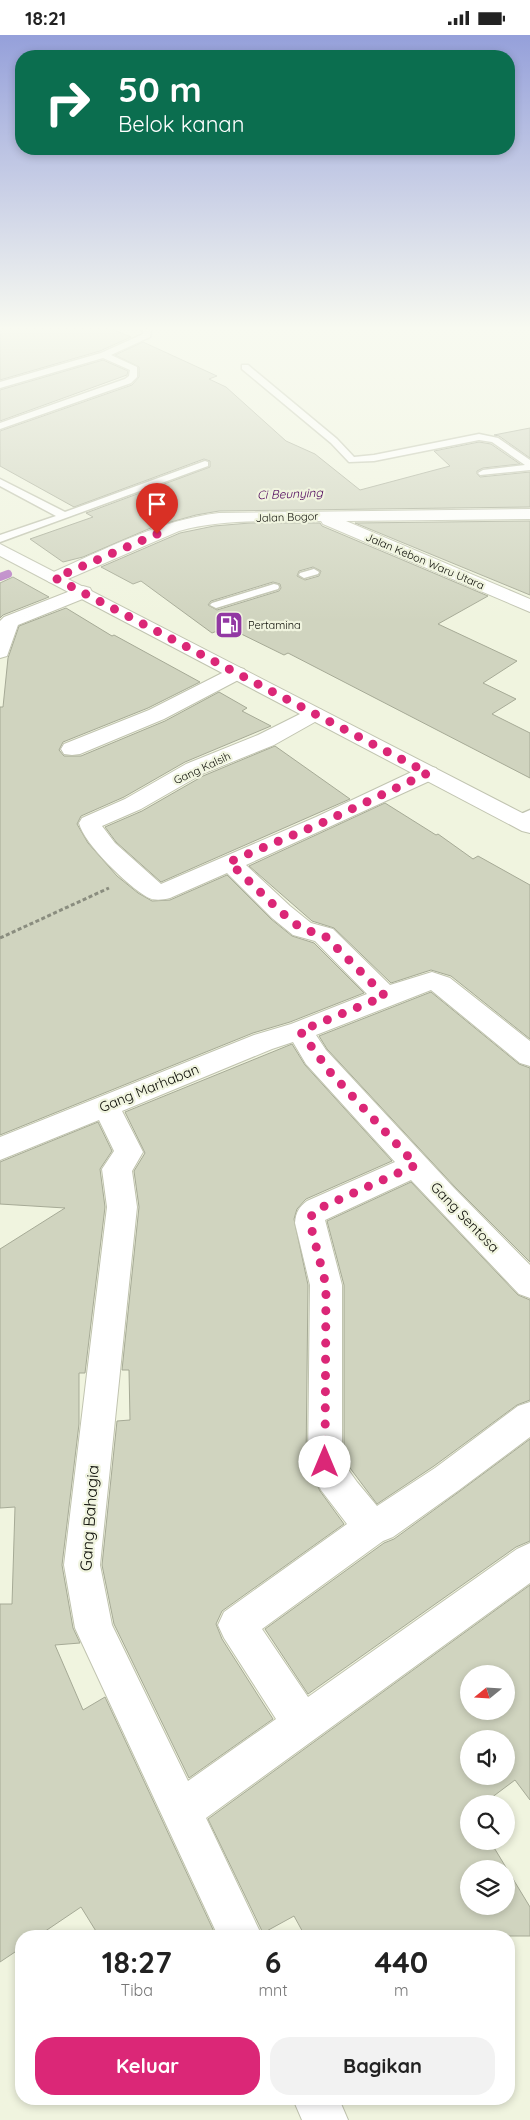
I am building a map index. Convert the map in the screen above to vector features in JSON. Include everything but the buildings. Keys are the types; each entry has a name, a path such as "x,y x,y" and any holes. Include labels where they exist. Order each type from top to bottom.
{"street":[{"name":"Jalan Bogor","path":"55,578 174,527 195,521 219,518 530,514"},
{"name":"Jalan Kebon Waru Utara","path":"319,516 526,600"},
{"path":"0,549 428,773 526,820"},
{"path":"0,652 7,625 11,621 83,592"},
{"path":"72,749 136,726 238,673"},
{"name":"Gang Kalsih","path":"137,876 100,841 91,829 90,823 133,804 194,769 266,740 315,714"},
{"path":"137,876 156,892 166,892 229,862 324,822 428,773"},
{"path":"229,862 281,912 302,929 324,935 395,992"},
{"path":"300,1031 395,992 432,981 442,984 530,1056"},
{"name":"Gang Marhaban","path":"0,1149 263,1042 300,1031"},
{"name":"Gang Sentosa","path":"300,1031 330,1072 530,1285"},
{"name":"Gang Bahagia","path":"106,1107 129,1152 117,1169 122,1207 82,1565 94,1628 237,1930"},
{"path":"374,1526 369,1523 340,1489 325,1462 326,1285 310,1223 312,1214 318,1209 416,1165"},
{"path":"303,1724 237,1625 374,1526 380,1525 446,1479 530,1417"},
{"path":"181,1811 530,1561"},
{"path":"319,2105 326,2120"}],"lane":[{"path":"316,426 352,460 374,458 479,437 495,441 530,466"},
{"path":"0,539 205,464"},
{"path":"483,473 530,466"},
{"path":"0,481 64,516"},
{"path":"216,605 274,587"}],"path":[{"path":"0,937 137,876"}],"waterway":[{"name":"Ci Beunying","path":"0,577 8,574"}],"place":[{"name":"Pertamina","path":"229,625"}],"route":[{"path":"157,534 55,578 428,773 324,822 229,862 281,912 302,929 324,935 385,996 300,1031 316,1057 416,1165 318,1209 312,1214 310,1223 326,1285 325,1462"}]}
